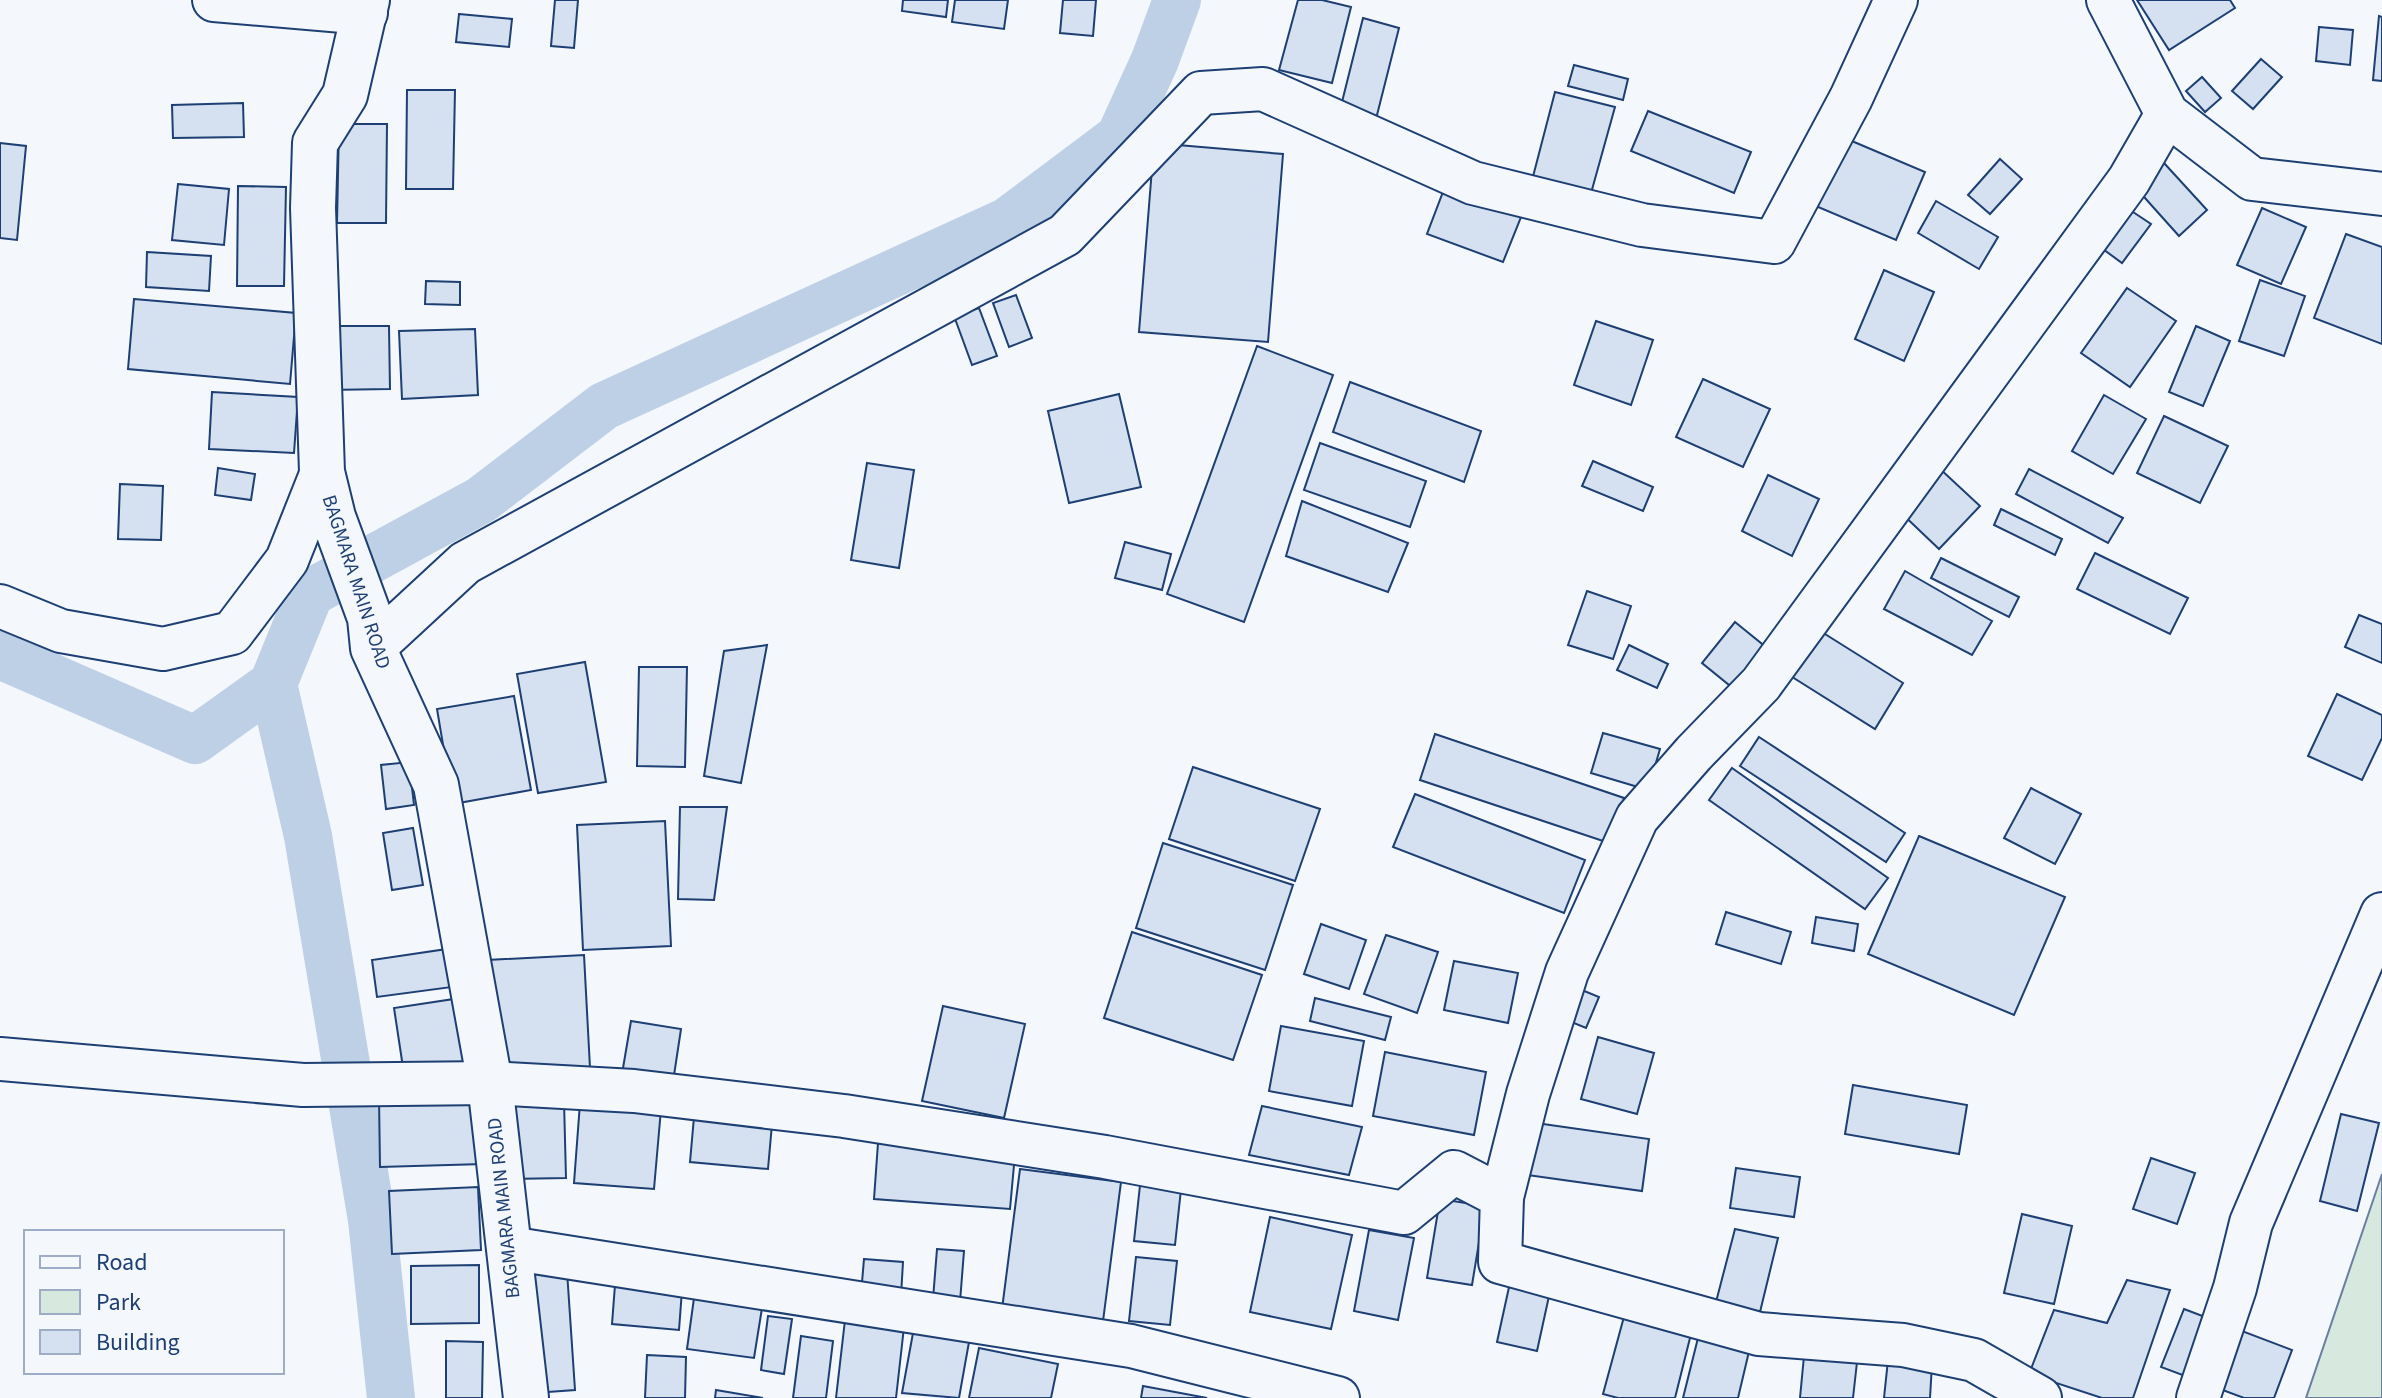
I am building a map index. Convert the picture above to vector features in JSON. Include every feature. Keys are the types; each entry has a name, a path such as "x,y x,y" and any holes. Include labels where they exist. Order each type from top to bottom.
{"street":[{"path":"214,0 366,6"},
{"path":"372,633 465,563 1065,235 1201,93 1263,89 1473,183 1642,225 1774,242 1851,98 1896,0"},
{"path":"2108,0 2167,114 2252,179 2382,194"},
{"name":"BAGMARA MAIN ROAD","path":"366,6 345,95 315,143 313,208 322,472 333,517 372,633 436,785 490,1083 526,1398"},
{"path":"2040,1398 1974,1360 1903,1345 1759,1334 1500,1262 1502,1197 1528,1094 1567,972 1637,818 1761,684 2129,180 2167,114"},
{"path":"0,606 61,631 163,649 232,633 287,560 322,472"},
{"path":"2198,1398 2235,1288 2251,1223 2382,914"},
{"path":"0,1059 303,1085 412,1087 490,1083 634,1091 844,1116 1105,1157 1404,1213 1454,1172 1502,1197"},
{"path":"509,1248 1131,1346 1338,1398"}],"green space":[{"path":"2382,1174 2382,1398 2306,1398"}],"building":[{"path":"555,0 578,0 574,48 551,46"},
{"path":"903,0 948,0 946,17 902,11"},
{"path":"955,0 1008,0 1004,29 952,22"},
{"path":"1063,0 1096,0 1093,36 1060,33"},
{"path":"1298,0 1322,0 1351,7 1332,83 1279,70"},
{"path":"2137,0 2230,0 2235,8 2169,50"},
{"path":"459,14 512,19 509,47 456,42"},
{"path":"2379,16 2382,17 2382,81 2373,80"},
{"path":"1363,18 1399,28 1376,119 1340,110"},
{"path":"2319,27 2353,30 2350,65 2316,61"},
{"path":"2261,59 2282,77 2253,109 2232,91"},
{"path":"1574,65 1628,79 1623,100 1568,86"},
{"path":"2202,77 2221,98 2205,112 2186,91"},
{"path":"407,90 455,90 453,189 406,189"},
{"path":"1555,92 1615,107 1588,204 1530,188"},
{"path":"243,103 244,137 173,138 172,105"},
{"path":"1648,111 1751,152 1734,193 1631,151"},
{"path":"339,124 387,124 386,223 337,223"},
{"path":"1840,136 1925,172 1896,240 1811,204"},
{"path":"0,143 26,146 17,240 0,238"},
{"path":"1154,143 1283,154 1268,342 1139,332"},
{"path":"2000,159 2022,179 1990,214 1968,195"},
{"path":"2164,163 2207,210 2179,236 2136,188"},
{"path":"178,184 229,189 224,245 172,240"},
{"path":"1446,184 1523,212 1503,262 1427,234"},
{"path":"238,186 286,187 284,286 237,286"},
{"path":"1936,201 1998,237 1979,269 1918,233"},
{"path":"2124,206 2151,224 2122,263 2096,244"},
{"path":"2262,208 2306,227 2281,284 2237,265"},
{"path":"2346,234 2382,247 2382,344 2314,318"},
{"path":"147,252 211,256 209,291 146,287"},
{"path":"1884,270 1934,292 1904,361 1855,339"},
{"path":"2260,280 2305,296 2284,356 2239,341"},
{"path":"426,281 460,282 460,305 425,304"},
{"path":"2127,288 2176,321 2130,387 2081,353"},
{"path":"1016,295 1032,338 1009,347 993,303"},
{"path":"134,299 296,313 290,384 128,369"},
{"path":"979,308 997,356 972,365 954,316"},
{"path":"1596,321 1653,340 1631,405 1574,385"},
{"path":"327,326 389,326 390,389 327,390"},
{"path":"2196,326 2230,341 2203,406 2169,392"},
{"path":"475,329 478,395 402,399 399,331"},
{"path":"1257,346 1333,375 1244,622 1167,594"},
{"path":"1703,379 1770,409 1743,467 1676,437"},
{"path":"1350,382 1481,431 1464,482 1333,432"},
{"path":"212,392 298,397 294,453 209,449"},
{"path":"1119,394 1141,487 1069,503 1048,411"},
{"path":"2104,395 2146,419 2113,474 2072,451"},
{"path":"2164,416 2228,446 2200,503 2137,473"},
{"path":"1320,443 1426,481 1410,527 1304,490"},
{"path":"1593,461 1653,487 1643,511 1582,486"},
{"path":"867,463 914,470 899,568 851,560"},
{"path":"1938,467 1980,506 1939,549 1897,509"},
{"path":"218,468 255,474 251,500 215,495"},
{"path":"2029,469 2123,518 2108,543 2016,494"},
{"path":"1768,475 1819,499 1792,556 1742,531"},
{"path":"120,484 163,486 161,540 118,539"},
{"path":"1302,501 1408,543 1388,592 1286,556"},
{"path":"2001,509 2062,539 2055,555 1994,525"},
{"path":"1125,542 1171,554 1162,590 1115,578"},
{"path":"2095,553 2188,598 2170,634 2077,589"},
{"path":"1941,558 2019,597 2009,617 1931,578"},
{"path":"1905,571 1992,621 1972,655 1884,609"},
{"path":"1587,591 1631,606 1613,659 1568,645"},
{"path":"2359,615 2382,624 2382,663 2345,647"},
{"path":"1735,622 1767,648 1734,689 1702,663"},
{"path":"1817,629 1903,683 1875,729 1789,675"},
{"path":"767,645 741,783 704,776 724,651"},
{"path":"1629,645 1668,664 1657,688 1617,670"},
{"path":"585,662 606,782 538,793 517,674"},
{"path":"639,667 687,667 685,767 637,766"},
{"path":"2337,694 2382,715 2382,738 2362,780 2308,756"},
{"path":"514,696 531,790 453,804 437,709"},
{"path":"1603,733 1660,749 1648,790 1591,773"},
{"path":"1435,734 1624,798 1609,843 1420,780"},
{"path":"1759,737 1905,833 1886,862 1740,766"},
{"path":"409,762 414,805 386,809 381,765"},
{"path":"1193,767 1320,809 1295,881 1169,839"},
{"path":"1732,768 1888,878 1865,909 1709,800"},
{"path":"2031,788 2081,814 2055,864 2004,838"},
{"path":"1415,794 1585,860 1564,913 1393,847"},
{"path":"680,807 727,807 714,900 678,899"},
{"path":"665,821 671,946 583,950 577,825"},
{"path":"413,828 423,885 392,890 383,833"},
{"path":"1919,836 2065,897 2014,1015 1868,954"},
{"path":"1163,843 1293,885 1265,970 1136,928"},
{"path":"1726,912 1791,932 1781,964 1716,944"},
{"path":"1816,917 1858,924 1854,951 1812,943"},
{"path":"1321,924 1366,940 1349,989 1304,974"},
{"path":"1132,932 1262,975 1233,1060 1104,1018"},
{"path":"1386,935 1438,952 1417,1013 1364,994"},
{"path":"447,949 452,987 377,997 372,960"},
{"path":"584,955 590,1068 492,1072 487,960"},
{"path":"1454,961 1518,973 1508,1023 1444,1010"},
{"path":"1577,988 1599,997 1586,1028 1564,1019"},
{"path":"1315,998 1391,1017 1385,1040 1310,1021"},
{"path":"454,999 464,1064 404,1074 394,1008"},
{"path":"943,1006 1025,1024 1004,1118 922,1101"},
{"path":"631,1021 681,1029 673,1082 622,1074"},
{"path":"1281,1026 1364,1041 1352,1106 1269,1091"},
{"path":"1598,1037 1654,1053 1637,1114 1581,1099"},
{"path":"1385,1052 1486,1072 1474,1135 1373,1116"},
{"path":"1853,1085 1967,1105 1959,1154 1845,1134"},
{"path":"481,1095 483,1164 380,1167 379,1098"},
{"path":"564,1101 566,1178 506,1179 505,1102"},
{"path":"580,1103 661,1109 654,1189 574,1183"},
{"path":"1262,1106 1362,1127 1349,1175 1249,1155"},
{"path":"2341,1114 2379,1123 2357,1211 2320,1201"},
{"path":"694,1117 772,1124 768,1169 690,1162"},
{"path":"1529,1122 1649,1139 1642,1191 1521,1174"},
{"path":"878,1143 1015,1154 1010,1209 874,1199"},
{"path":"2151,1158 2195,1173 2177,1224 2133,1209"},
{"path":"1736,1168 1800,1177 1794,1217 1730,1208"},
{"path":"1020,1169 1121,1182 1102,1329 1001,1317"},
{"path":"1141,1176 1182,1180 1175,1245 1134,1241"},
{"path":"478,1187 481,1250 392,1254 389,1191"},
{"path":"1440,1199 1485,1206 1472,1285 1427,1278"},
{"path":"2022,1214 2072,1226 2054,1304 2004,1293"},
{"path":"1270,1217 1352,1235 1331,1329 1250,1312"},
{"path":"1735,1229 1778,1238 1760,1312 1716,1302"},
{"path":"1369,1230 1414,1238 1398,1320 1354,1311"},
{"path":"937,1249 964,1251 960,1302 933,1299"},
{"path":"1136,1257 1177,1261 1170,1325 1129,1321"},
{"path":"864,1259 903,1262 901,1296 861,1294"},
{"path":"479,1265 479,1323 411,1324 411,1266"},
{"path":"567,1271 575,1390 534,1393 526,1274"},
{"path":"1511,1278 1551,1287 1537,1351 1497,1342"},
{"path":"2127,1280 2170,1290 2133,1398 2102,1398 2029,1374 2054,1310 2107,1323"},
{"path":"615,1285 682,1290 679,1330 612,1324"},
{"path":"694,1298 762,1308 754,1358 687,1349"},
{"path":"2184,1309 2292,1350 2274,1398 2244,1398 2161,1367"},
{"path":"1625,1313 1692,1330 1675,1398 1618,1398 1603,1394"},
{"path":"768,1316 792,1319 784,1374 761,1370"},
{"path":"845,1320 904,1327 896,1398 836,1398"},
{"path":"1700,1330 1751,1343 1738,1398 1683,1398"},
{"path":"913,1333 969,1342 959,1398 902,1393"},
{"path":"801,1336 833,1341 826,1398 793,1398"},
{"path":"446,1341 483,1342 482,1398 446,1398"},
{"path":"979,1348 1058,1364 1051,1398 969,1398"},
{"path":"647,1355 686,1357 685,1398 645,1398"},
{"path":"1804,1356 1857,1362 1853,1398 1800,1398"},
{"path":"1888,1360 1932,1364 1930,1398 1884,1398"},
{"path":"1143,1386 1207,1398 1141,1398"},
{"path":"716,1390 763,1398 715,1398"}],"waterway":[{"path":"0,655 195,740 273,684 310,593 481,500 604,406 1008,221 1120,137 1155,60 1177,0"},
{"path":"273,684 308,836 372,1220 391,1398"}]}
